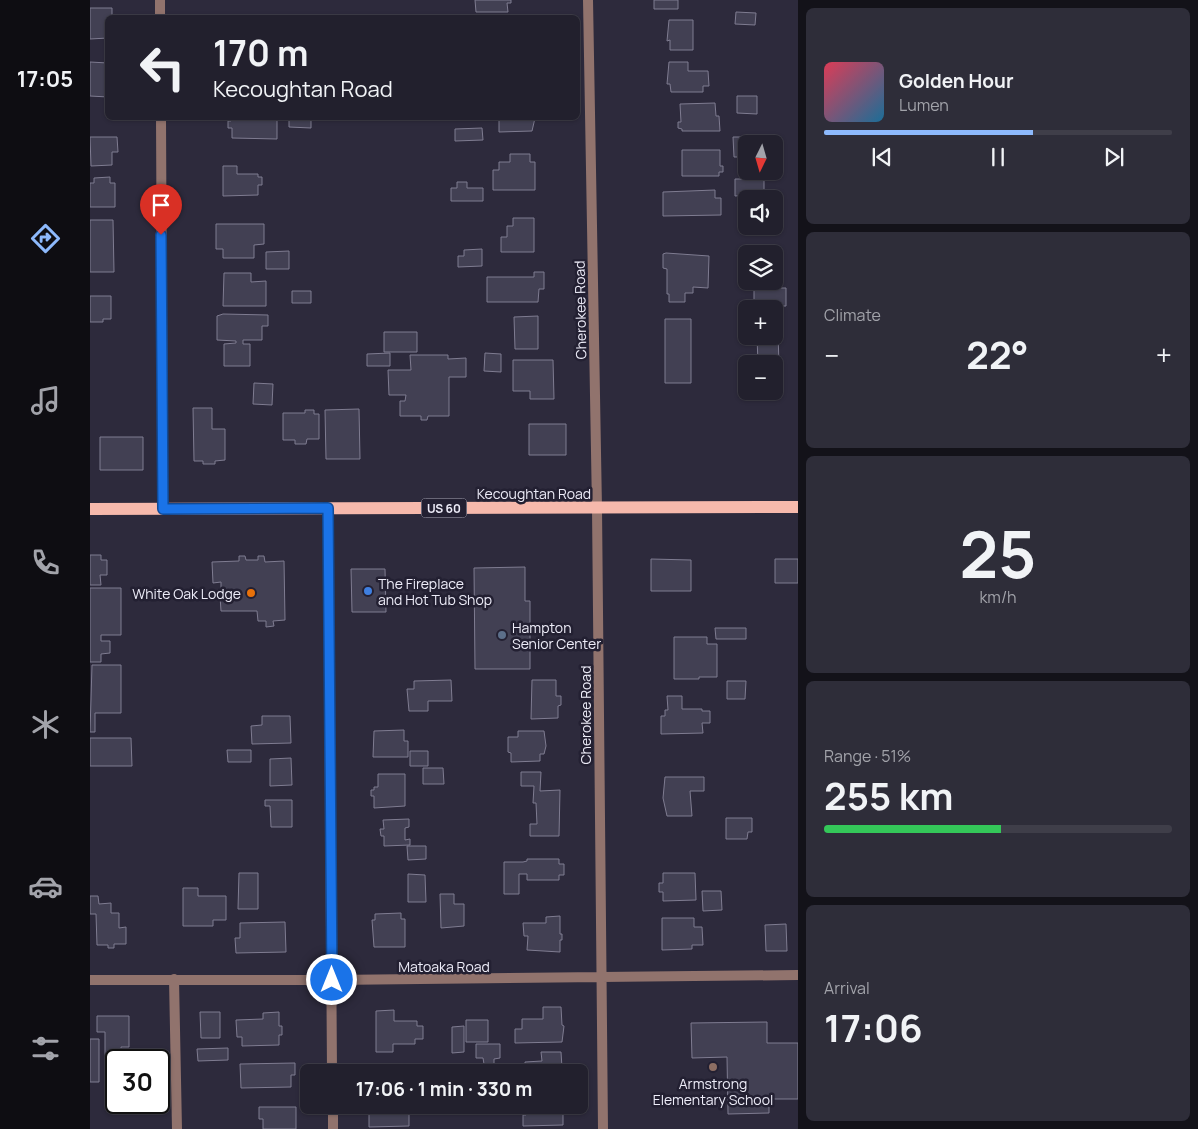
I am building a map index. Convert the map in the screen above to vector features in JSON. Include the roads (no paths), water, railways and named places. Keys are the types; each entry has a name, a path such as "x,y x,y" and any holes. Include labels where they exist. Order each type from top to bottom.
{"main road":[{"name":"Kecoughtan Road","path":"90,510 798,507"}],"street":[{"path":"160,0 160,15"},
{"name":"Cherokee Road","path":"588,0 597,508 600,978 603,1129"},
{"path":"160,120 163,509"},
{"path":"328,508 332,1064"},
{"name":"Matoaka Road","path":"90,980 332,980 798,975"},
{"path":"174,979 177,1129"},
{"path":"333,1114 333,1129"}],"place":[{"name":"The Fireplace and Hot Tub Shop","path":"368,591"},
{"name":"White Oak Lodge","path":"251,593"},
{"name":"Hampton Senior Center","path":"502,635"},
{"name":"Armstrong Elementary School","path":"713,1067"}]}
